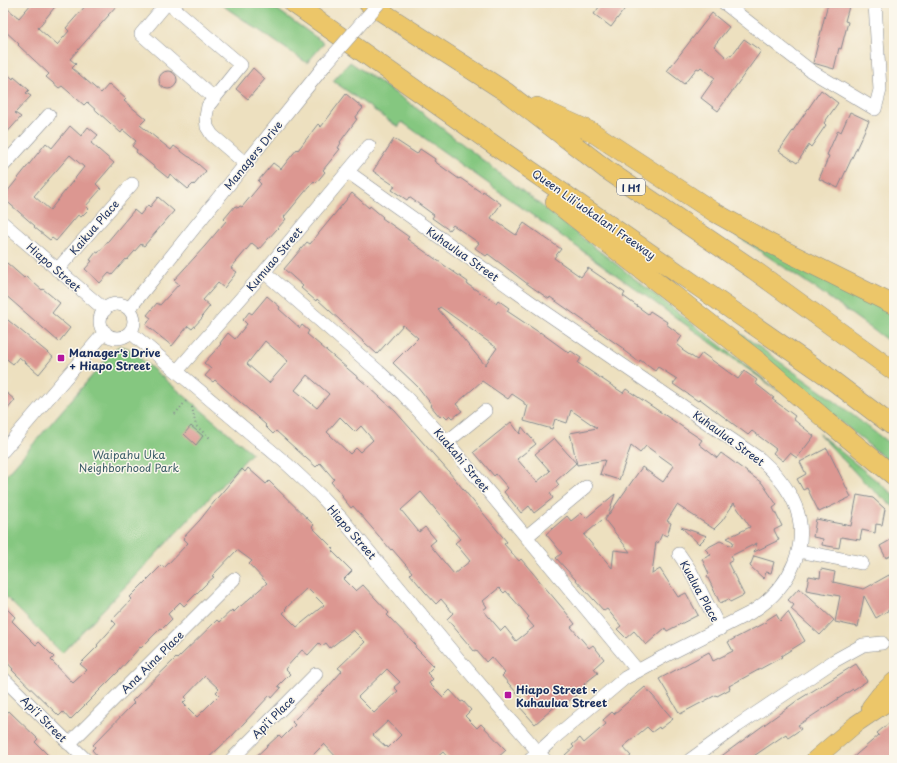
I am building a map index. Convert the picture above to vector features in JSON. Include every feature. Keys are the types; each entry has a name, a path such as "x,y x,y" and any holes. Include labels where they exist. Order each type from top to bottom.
{"highway":[{"name":"Queen Liliʻuokalani Freeway","path":"293,3 504,152 824,374 894,427"},
{"name":"I H1","path":"368,3 506,92 607,170 754,270 894,371"},
{"path":"506,92 592,132 714,212 771,244 894,305"},
{"path":"504,152 551,198 758,361 827,421 894,476"}],"main road":[{"path":"856,724 880,694 894,681"},
{"path":"814,760 856,724 894,698"}],"street":[{"path":"214,98 141,34 168,3 241,65 208,106 206,117 207,126 212,135 246,164"},
{"name":"Managers Drive","path":"129,309 325,65 379,3"},
{"path":"724,3 811,71 875,109 880,90 875,3"},
{"path":"3,166 49,115"},
{"name":"Kumuao Street","path":"177,371 264,272 369,146"},
{"name":"Kuhaulua Street","path":"348,172 532,303 760,459 783,482 792,498 797,512 799,526 798,551 788,577 772,598 762,606 720,629 625,678 538,758"},
{"name":"Kaikua Place","path":"57,270 132,184"},
{"name":"Hiapo Street","path":"3,223 105,310"},
{"name":"Kuakahi Street","path":"264,272 403,394 447,442 638,670"},
{"path":"114,305 119,305 129,309 132,313 134,323 127,336 113,338 105,332 101,324 102,314 105,310 114,305"},
{"path":"3,451 105,332"},
{"name":"Hiapo Street","path":"130,332 287,464 320,494 460,661 538,758"},
{"path":"447,442 484,412"},
{"path":"526,537 586,487"},
{"path":"798,551 862,563"},
{"name":"Kualua Place","path":"679,554 690,570 720,629"},
{"name":"Ana Aina Place","path":"69,744 234,579"},
{"path":"690,760 834,660 863,645 882,643"},
{"name":"Apiʻi Place","path":"231,760 316,674"},
{"name":"Apiʻi Street","path":"3,678 86,760"}],"path":[{"path":"175,414 186,401"},
{"path":"192,407 196,426 210,438"}],"green space":[{"path":"219,3 268,3 324,43 307,63"},
{"path":"350,62 411,104 780,392 402,122 398,127 333,81"},
{"path":"709,217 894,310 894,345 818,290"},
{"path":"723,321 833,400 894,447 894,466 782,373"},
{"name":"Waipahu Uka Neighborhood Park","path":"120,346 128,348 252,453 62,653 3,594 3,479 116,348"},
{"path":"818,433 894,495 894,507 866,484"}],"building":[{"path":"32,3 58,3 38,28 57,45 69,31 66,28 88,3 119,3 70,59 76,64 72,68 101,93 109,84 126,99 124,101 146,119 140,125 171,150 174,146 206,171 194,185 193,184 188,189 170,174 168,178 136,152 137,150 132,146 136,141 123,130 121,133 87,102 84,105 62,86 59,88 46,77 49,74 3,29 3,5 19,18"},
{"path":"602,3 629,3 611,27 594,14"},
{"path":"828,3 850,3 845,21 848,22 841,49 839,48 834,69 813,63"},
{"path":"712,13 729,27 714,46 727,58 729,55 731,56 744,39 761,51 718,111 701,98 715,78 701,67 699,69 697,68 684,84 667,71"},
{"path":"253,68 265,79 248,99 236,89"},
{"path":"3,70 29,90 26,93 31,96 15,113 21,117 3,137"},
{"path":"168,71 174,74 177,80 174,86 168,89 162,86 159,80 162,74"},
{"path":"821,90 838,103 824,123 826,125 811,147 809,145 797,163 779,151"},
{"path":"346,94 363,108 340,142 341,143 338,148 340,149 323,170 325,172 316,183 314,181 284,217 286,219 259,249 252,243 231,268 237,272 224,288 218,283 203,300 210,306 202,316 203,317 192,329 188,326 172,346 146,325 151,318 147,315 157,303 160,305 179,284 174,280 226,221 224,219 235,206 238,208 240,206 242,207 261,184 258,181 273,163 281,169 318,124 321,127"},
{"path":"850,112 869,121 838,188 819,179 829,156 827,155 838,130 841,132"},
{"path":"70,126 81,136 88,127 98,135 91,143 114,163 96,184 101,189 86,206 89,209 81,217 78,215 56,241 52,238 50,240 3,198 46,143 52,148","holes":["70,155 84,167 50,210 34,196"]},
{"path":"394,139 417,154 420,149 435,159 434,161 459,179 460,178 482,193 483,191 501,204 491,218 516,235 524,223 561,249 554,258 581,277 588,268 625,293 623,296 648,314 650,311 667,322 666,324 682,336 677,344 683,349 682,350 697,360 702,353 738,379 744,371 757,380 755,383 774,398 772,399 795,416 793,419 814,436 797,458 790,453 783,461 773,453 776,449 752,431 748,435 700,399 698,401 673,384 677,379 658,367 655,371 640,360 639,362 623,350 624,349 550,297 549,299 488,254 486,256 475,248 479,243 453,225 449,230 432,218 434,215 409,197 407,200 392,190 395,186 373,171"},
{"path":"352,193 369,208 370,206 383,217 382,218 409,237 407,239 468,282 467,284 496,303 498,300 509,308 507,311 569,353 571,351 581,358 578,363 623,393 626,389 702,440 699,444 717,458 721,453 762,483 777,505 773,508 782,526 774,530 779,540 754,552 757,543 731,556 733,560 728,563 744,595 730,602 729,599 720,603 707,576 709,574 702,559 711,555 705,549 720,541 732,546 733,542 727,538 750,527 734,503 722,521 714,529 677,505 667,521 671,523 667,536 662,534 658,543 656,542 652,574 660,569 678,597 686,593 698,615 667,631 665,628 646,645 634,631 626,638 617,629 621,626 607,609 604,611 556,558 562,553 546,534 567,516 571,521 581,513 586,518 615,494 608,515 584,535 612,568 614,550 630,552 605,520 642,467 663,482 674,466 646,446 640,453 631,446 619,480 600,474 605,460 577,465 570,433 597,428 571,410 567,423 555,419 552,429 524,421 528,405 524,404 524,402 512,394 508,399 482,381 456,404 462,411 453,418 450,415 447,418 443,414 440,417 418,387 393,363 418,338 403,325 377,354 317,299 316,301 301,288 303,286 284,269 307,242 310,244","holes":["440,307 497,348 485,365 438,309"]},
{"path":"158,197 174,211 144,246 141,244 112,275 109,273 100,283 85,269 92,261 90,260 96,252 98,253 134,210 140,215 148,205 150,207"},
{"path":"7,263 24,278 26,276 60,303 52,313 70,328 59,342 3,293 3,268"},
{"path":"267,296 300,328 302,325 309,331 307,334 395,411 449,472 507,542 504,544 519,561 521,559 565,611 575,624 571,627 589,648 593,645 604,659 594,668 598,673 584,684 585,685 581,689 582,690 563,706 559,703 535,724 518,705 523,700 502,676 505,673 491,657 486,662 476,650 474,651 447,619 453,613 441,599 436,604 425,592 410,574 412,572 392,549 391,550 353,506 351,508 342,497 343,496 331,482 334,479 320,463 316,467 276,431 273,434 265,426 266,425 215,380 213,382 205,376 211,369 204,363 221,344 220,343 228,333 235,339 247,324 243,320 249,312 252,314","holes":["265,341 288,361 269,383 247,364","307,375 329,394 317,408 295,390","340,417 355,432 361,426 373,440 360,452 356,448 350,454 327,432","421,492 460,539 455,543 470,561 454,574 430,545 436,540 425,527 419,532 401,510","499,588 504,593 506,591 529,617 527,619 534,627 516,641 505,627 501,631 483,610 487,607 483,601"]},
{"path":"3,316 53,357 39,374 19,357 13,364 3,356"},
{"path":"3,390 15,400 3,415"},
{"path":"511,422 520,434 522,427 536,444 517,459 537,482 550,471 535,454 554,438 576,463 556,481 559,485 550,493 553,498 534,513 529,506 521,513 504,492 508,488 496,474 494,476 474,452"},
{"path":"191,426 203,436 196,445 184,434"},
{"path":"827,448 851,497 819,512 807,488 803,490 797,479 806,474 800,462"},
{"path":"248,468 266,484 269,481 314,525 312,527 334,549 332,551 352,571 344,579 356,591 363,585 389,613 387,615 416,645 415,647 434,666 427,673 433,679 429,683 443,697 450,690 461,702 463,701 471,710 465,716 477,728 481,724 506,750 495,760 450,760 443,752 434,760 339,760 324,744 308,760 252,760 279,735 282,738 295,725 292,722 328,687 342,671 338,668 365,642 353,630 330,648 326,643 322,646 319,643 308,655 302,650 285,669 290,674 278,686 281,688 272,698 270,695 231,737 206,760 101,760 92,750 95,747 93,745 134,703 132,701 217,620 219,622 232,610 234,612 267,583 249,564 252,561 237,550 212,576 214,577 184,606 180,602 168,614 172,619 141,648 140,647 120,670 70,720 63,712 59,716 12,670 13,669 3,658 3,605 15,617 12,621 36,645 39,642 54,657 51,660 73,683 87,670 80,664 98,646 97,645 116,624 112,620 132,599 130,597 162,565 164,568 188,543 183,538 200,520 242,469 245,472","holes":["307,588 324,605 297,627 283,613 286,610 285,609","387,669 400,682 394,687 398,691 374,713 358,697","205,676 219,689 216,692 219,695 197,717 183,703 187,699 185,697","388,721 401,735 388,748 373,735"]},
{"path":"857,495 873,498 885,509 882,525 876,524 875,533 862,530 860,540 841,537 839,548 822,545 823,539 813,537 816,519 851,526"},
{"path":"681,527 707,536 699,544"},
{"path":"894,538 894,554 886,558 880,546"},
{"path":"754,556 774,562 771,573 766,572 764,579 750,566"},
{"path":"821,569 835,572 833,582 864,589 889,575 894,584 894,607 876,618 864,596 858,627 835,622 840,596 806,590 809,576 820,578"},
{"path":"799,588 834,620 820,635 791,609 794,605 788,600"},
{"path":"788,612 805,641 781,656 782,657 729,686 730,689 680,714 659,679 709,652 713,661 733,651 728,642 766,622 765,621 776,614 780,621"},
{"path":"856,664 867,681 798,725 801,729 788,738 786,734 748,760 716,760 798,700"},
{"path":"645,687 673,719 660,729 659,727 652,732 647,727 623,747 631,756 626,760 569,760 565,755 574,747 572,745 580,738 584,743 606,724 603,720 612,712 614,714"},
{"path":"9,711 38,739 35,742 53,760 3,760 3,717"},
{"path":"894,719 894,760 850,760 879,735 877,733"}],"place":[{"name":"Manager's Drive + Hiapo Street","path":"61,358"},
{"name":"Hiapo Street + Kuhaulua Street","path":"508,695"}]}
